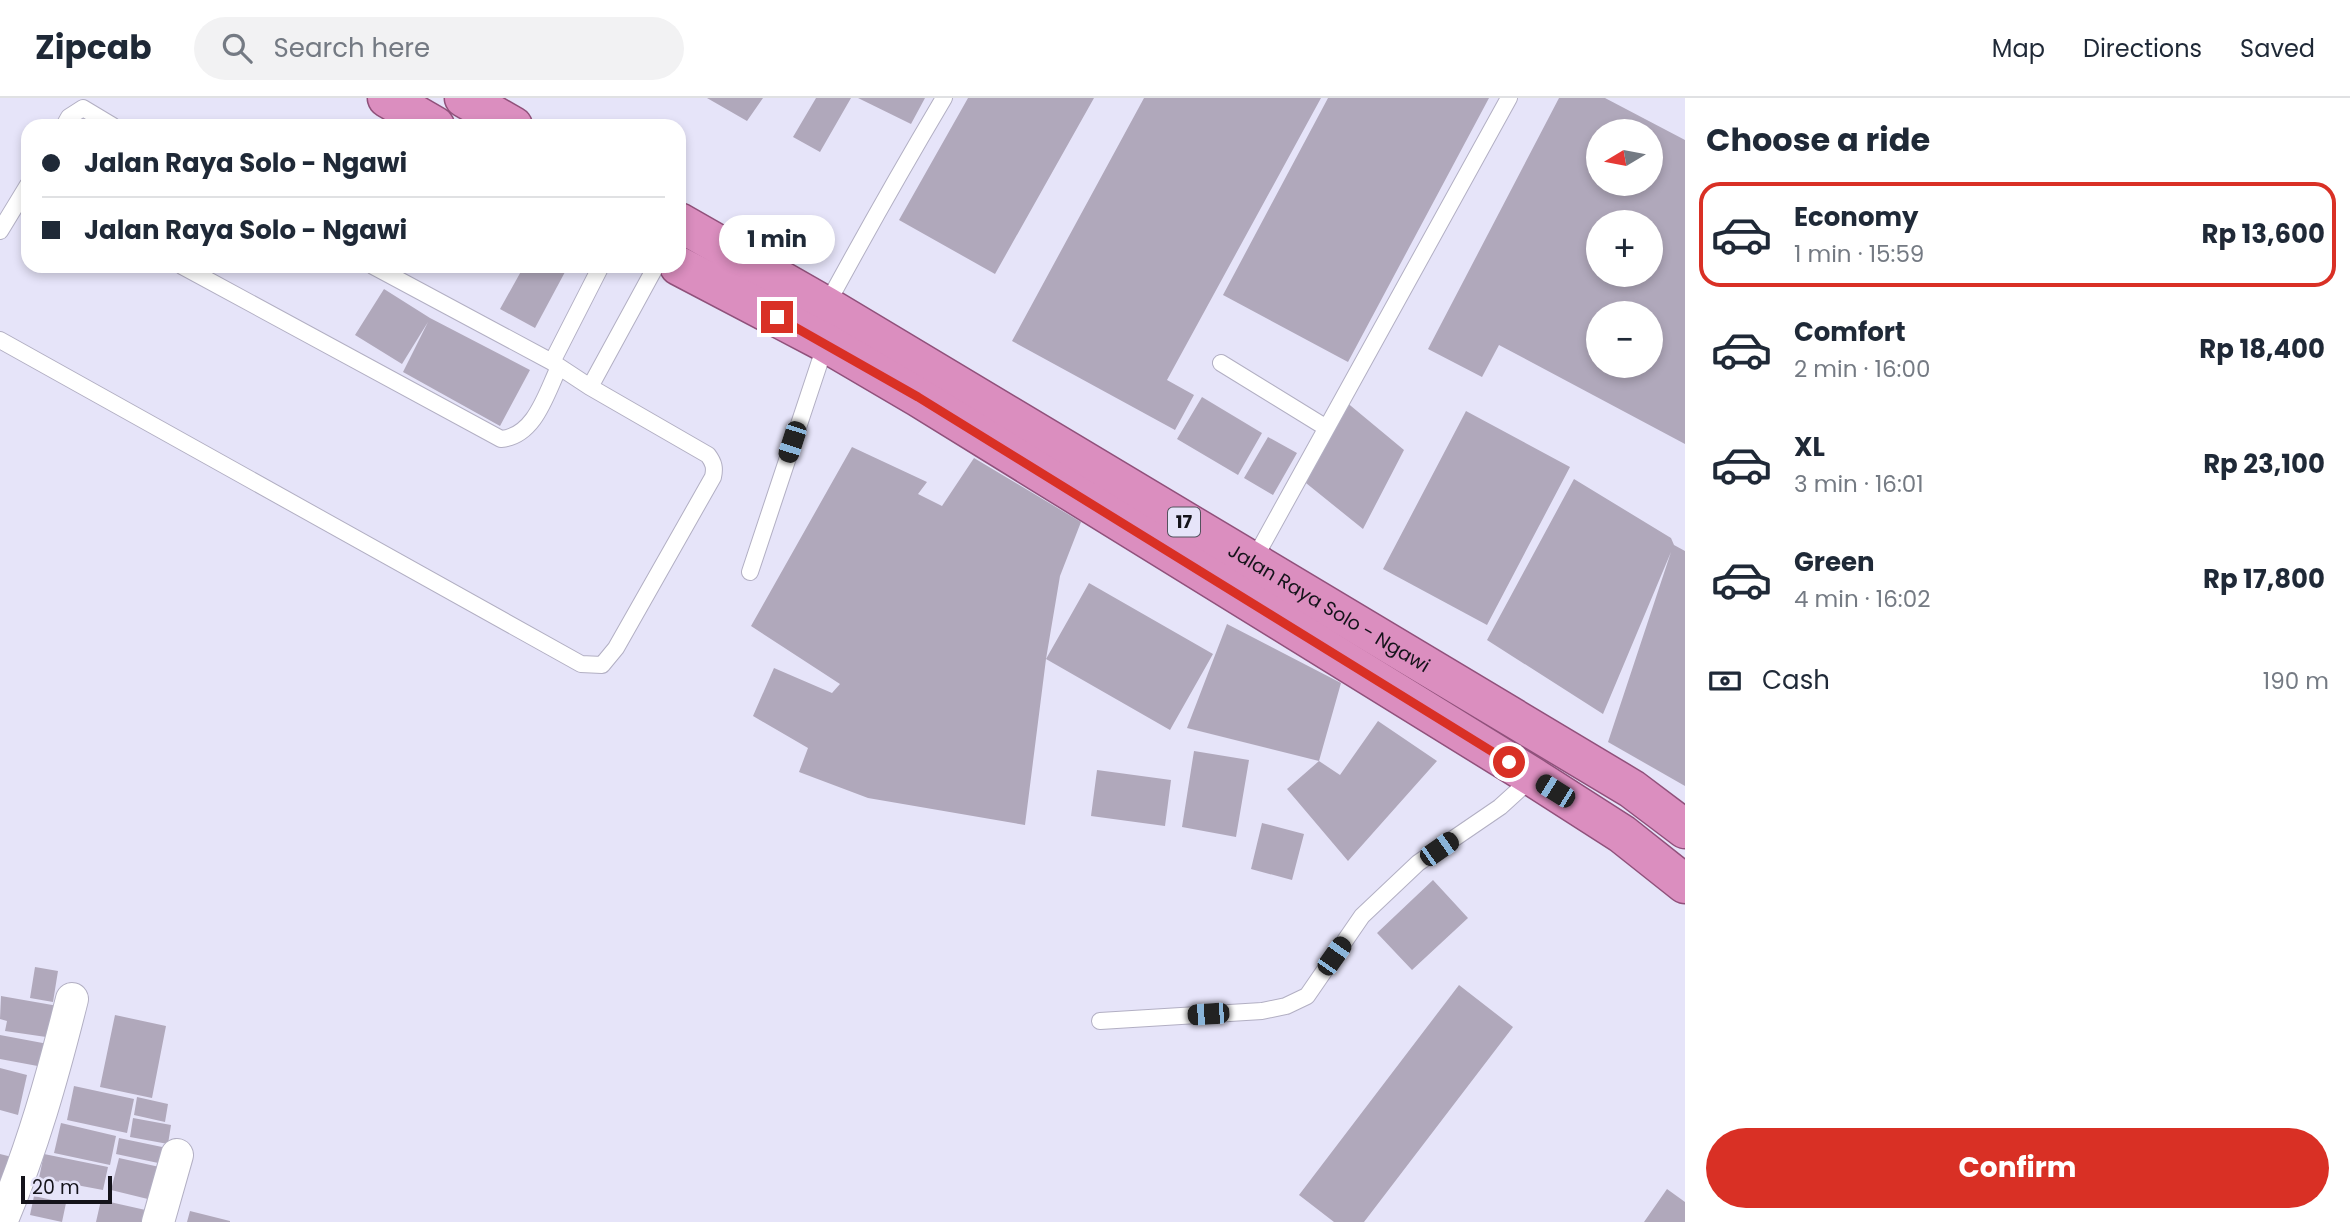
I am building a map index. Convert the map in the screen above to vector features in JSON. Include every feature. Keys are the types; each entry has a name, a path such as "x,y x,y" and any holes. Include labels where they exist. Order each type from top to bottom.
{"highway":[{"path":"387,98 423,119"},
{"path":"464,98 501,119"},
{"name":"Jalan Raya Solo - Ngawi","path":"686,227 826,325 918,397 1533,777 1622,834 1685,884"},
{"name":"Jalan Raya Solo - Ngawi","path":"686,269 826,325 1252,563 1632,789 1685,829"}],"street":[{"path":"1,1222 26,1161 41,1114 72,999"},
{"path":"158,1222 177,1155"}],"lane":[{"path":"750,572 826,325 883,200 944,98"},
{"path":"1252,563 1509,98"},
{"path":"68,119 83,108 101,119"},
{"path":"0,232 21,197"},
{"path":"195,273 501,439 517,436 531,424 598,273"},
{"path":"0,340 581,664 602,664 617,648 713,477 715,469 708,455 556,365 386,273"},
{"path":"590,387 652,273"},
{"path":"1221,363 1325,427"},
{"path":"1100,1021 1262,1011 1286,1006 1307,996 1362,916 1418,863 1500,807 1533,777"}],"building":[{"path":"707,98 763,98 747,121"},
{"path":"816,98 851,98 820,152 793,137"},
{"path":"858,98 925,98 911,124"},
{"path":"968,98 1094,98 995,274 899,220"},
{"path":"1144,98 1321,98 1167,380 1194,395 1175,430 1012,341"},
{"path":"1328,98 1489,98 1348,362 1223,295"},
{"path":"1559,98 1605,98 1645,119 1586,119 1586,196 1663,196 1663,128 1685,140 1685,444 1499,345 1482,377 1428,349"},
{"path":"520,273 564,273 535,328 500,309"},
{"path":"384,289 430,318 530,370 500,426 403,372 428,322 402,364 355,335"},
{"path":"1202,397 1262,433 1238,475 1177,439"},
{"path":"1345,401 1404,450 1363,529 1301,479"},
{"path":"1466,411 1570,467 1487,625 1383,569"},
{"path":"1268,437 1297,453 1273,495 1244,478"},
{"path":"852,447 927,482 918,494 942,506 974,458 1081,522 1060,576 1046,659 1025,825 868,798 799,772 808,748 753,716 774,668 832,693 840,684 751,626"},
{"path":"1574,479 1671,538 1674,545 1685,551 1685,786 1608,742 1671,552 1603,714 1487,640"},
{"path":"1089,583 1213,654 1170,730 1046,659"},
{"path":"1227,624 1341,683 1319,761 1187,728"},
{"path":"1378,721 1437,761 1348,861 1287,789 1319,761 1340,775"},
{"path":"1194,751 1249,760 1236,837 1182,827"},
{"path":"1097,770 1171,780 1165,826 1091,816"},
{"path":"1262,823 1304,834 1292,880 1251,869"},
{"path":"1433,880 1468,918 1412,970 1377,933"},
{"path":"35,967 58,971 53,1002 30,998"},
{"path":"1459,985 1513,1027 1364,1222 1334,1222 1299,1195"},
{"path":"1,996 58,1006 53,1038 5,1031 7,1021 0,1019"},
{"path":"115,1015 166,1026 152,1098 100,1087"},
{"path":"0,1035 48,1044 43,1067 0,1059"},
{"path":"0,1068 27,1075 18,1115 0,1110"},
{"path":"74,1086 134,1099 127,1133 67,1120"},
{"path":"137,1097 168,1104 165,1122 134,1115"},
{"path":"133,1118 171,1125 168,1144 130,1137"},
{"path":"61,1123 116,1136 110,1165 54,1153"},
{"path":"119,1138 167,1148 163,1164 116,1154"},
{"path":"0,1154 16,1158 10,1182 0,1179"},
{"path":"44,1154 108,1167 103,1190 39,1178"},
{"path":"119,1158 164,1168 156,1201 111,1190"},
{"path":"1667,1189 1685,1202 1685,1222 1644,1222"},
{"path":"34,1196 66,1203 62,1222 30,1215"},
{"path":"101,1200 150,1211 148,1222 96,1222"},
{"path":"190,1211 230,1221 230,1222 187,1222"}],"route":[{"path":"777,317 918,397 1509,762"}]}
